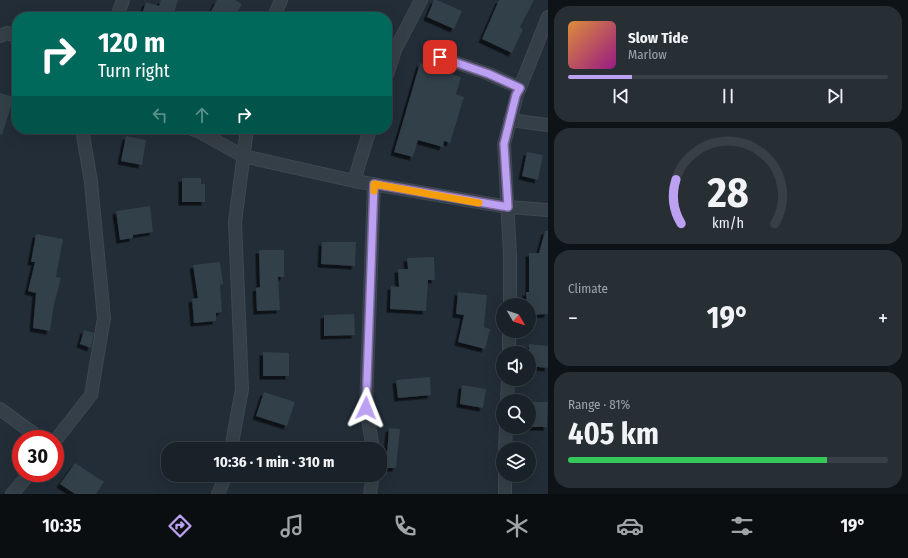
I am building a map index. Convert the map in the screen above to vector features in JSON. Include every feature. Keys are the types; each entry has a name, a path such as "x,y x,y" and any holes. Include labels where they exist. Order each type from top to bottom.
{"street":[{"path":"119,12 123,0"},
{"path":"276,12 280,0"},
{"path":"392,57 394,50 421,0"},
{"path":"510,298 510,255 504,144 520,88 548,17"},
{"path":"0,36 7,33 12,34"},
{"path":"440,57 489,74 520,88"},
{"path":"510,120 548,125"},
{"path":"64,430 91,395 104,318 91,182 83,134"},
{"path":"201,134 243,156 354,181 508,207 548,210"},
{"path":"232,442 242,389 235,222 246,134"},
{"path":"354,181 368,134"},
{"path":"372,442 366,408 374,184"},
{"path":"0,409 29,430"},
{"path":"12,494 22,482"},
{"path":"218,494 223,482"},
{"path":"370,494 372,482"},
{"path":"505,482 505,494"}],"building":[{"path":"161,0 178,0 174,12 143,12 146,2 159,6"},
{"path":"217,0 235,0 242,4 237,12 211,12"},
{"path":"434,0 462,11 454,29 427,17"},
{"path":"499,0 534,0 520,27 523,29 512,53 482,39"},
{"path":"420,63 461,77 456,94 464,97 450,143 444,141 443,147 418,140 413,157 394,152"},
{"path":"0,93 12,96 12,103 2,135 0,134"},
{"path":"126,136 146,140 142,165 121,161"},
{"path":"527,152 543,155 538,180 522,176"},
{"path":"182,178 201,178 201,184 205,184 205,202 182,202"},
{"path":"150,206 153,232 133,235 133,238 120,240 116,211"},
{"path":"545,231 548,231 548,314 536,315 536,298 526,298 526,292 529,292 529,253 539,253"},
{"path":"36,234 63,239 56,277 61,278 54,304 50,331 33,328 36,293 28,291 35,262 31,262"},
{"path":"322,242 356,242 355,266 321,264"},
{"path":"259,250 284,250 284,277 278,277 280,310 257,311 256,288 260,287"},
{"path":"434,257 435,280 428,280 426,311 390,309 391,286 399,287 398,269 408,269 407,258"},
{"path":"220,262 223,284 220,285 222,312 216,313 216,321 194,323 192,299 198,298 193,265"},
{"path":"458,292 487,295 484,327 490,329 485,349 458,342 464,315 456,314"},
{"path":"354,314 355,335 324,336 324,315"},
{"path":"84,330 94,333 91,348 80,344"},
{"path":"529,344 548,346 548,368 536,367 536,346 529,346"},
{"path":"263,352 289,353 289,376 263,376"},
{"path":"430,377 431,395 398,398 396,380"},
{"path":"462,385 486,389 483,408 460,404"},
{"path":"264,392 295,402 287,426 256,416"},
{"path":"536,402 548,402 547,427 536,427"},
{"path":"389,428 400,429 396,468 387,468"},
{"path":"75,463 104,482 96,494 75,494 60,484 64,482 64,478"}],"slow traffic":[{"path":"374,191 374,184 479,203"}],"route":[{"path":"366,408 374,184 508,207 504,144 516,95 520,88 489,74 440,57"}]}
